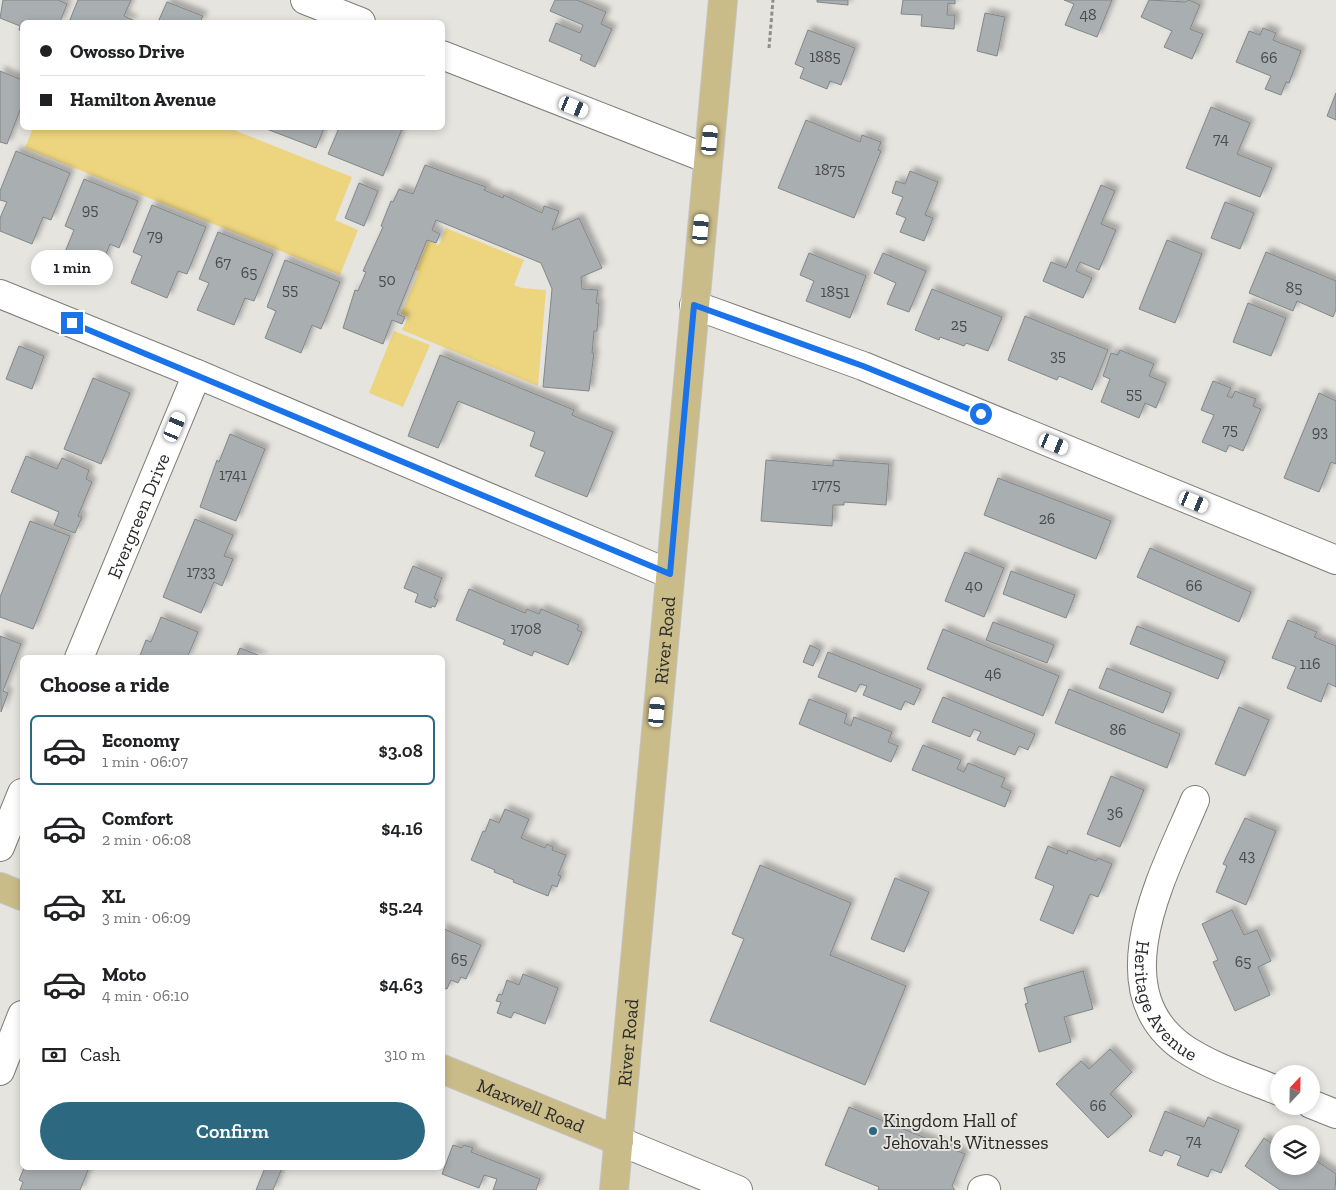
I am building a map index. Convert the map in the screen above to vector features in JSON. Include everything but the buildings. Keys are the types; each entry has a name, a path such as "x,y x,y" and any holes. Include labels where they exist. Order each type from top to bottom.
{"main road":[{"name":"River Road","path":"614,1190 723,0"},
{"path":"0,887 20,895"},
{"name":"Maxwell Road","path":"445,1070 619,1141"}],"street":[{"path":"304,0 356,20"},
{"path":"445,56 708,160"},
{"path":"0,294 197,374 670,574"},
{"path":"694,305 863,366 1336,560"},
{"name":"Evergreen Drive","path":"80,655 197,374"},
{"path":"0,847 20,798"},
{"name":"Heritage Avenue","path":"1195,800 1145,926 1141,966 1145,990 1158,1021 1180,1046 1204,1059 1270,1087"},
{"path":"0,1071 20,1020"},
{"path":"1320,1108 1336,1114"},
{"path":"619,1141 738,1190"}],"path":[{"path":"769,48 774,0"}],"shaded area":[{"path":"32,130 234,130 352,177 335,220 358,230 340,275 25,148"},
{"path":"446,228 524,260 514,285 522,288 546,290 538,386 402,330 408,317 401,314 419,271 416,270 428,241 439,245"},
{"path":"394,331 430,345 403,407 369,393"}],"place":[{"name":"Kingdom Hall of Jehovah's Witnesses","path":"873,1131"}],"route":[{"path":"72,323 670,574 694,305 863,366 981,414"}]}
